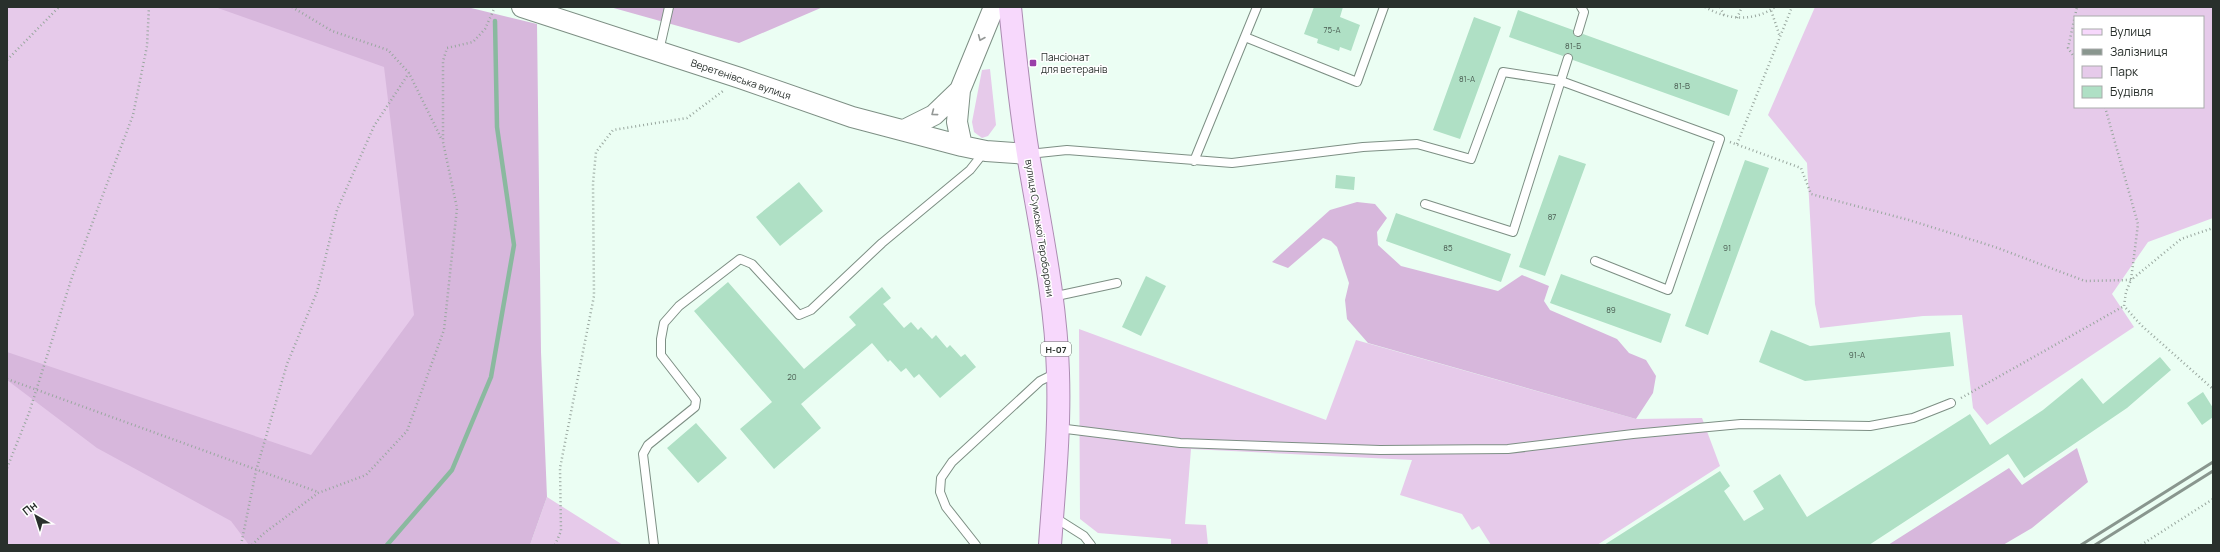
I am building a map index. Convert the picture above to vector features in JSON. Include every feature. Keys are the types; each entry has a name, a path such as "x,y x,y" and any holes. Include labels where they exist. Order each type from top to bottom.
{"main road":[{"name":"вулиця Сумської Тероборони","path":"1010,7 1028,154 1043,236 1052,297 1058,372 1058,428 1050,545"}],"street":[{"name":"Веретенівська вулиця","path":"522,7 740,78 852,117 962,146 986,151 1028,154"},
{"path":"962,146 957,122 960,90 994,7"},
{"path":"904,130 934,115 960,90"}],"lane":[{"path":"659,52 669,7"},
{"path":"1194,161 1257,7"},
{"path":"1245,36 1357,82 1384,7"},
{"path":"1578,32 1584,12 1581,7"},
{"path":"1425,204 1513,232 1568,58"},
{"path":"1028,154 1067,150 1232,163 1363,147 1417,144 1472,159 1503,72 1561,81 1720,139 1668,290 1595,261"},
{"path":"654,545 643,454 648,445 695,406 696,400 661,355 661,340 664,324 679,306 740,259 752,264 785,303 799,315 811,310 882,243 970,170 986,151"},
{"path":"1052,297 1117,283"},
{"path":"976,545 946,507 940,492 941,478 952,462 1040,381 1058,372"},
{"path":"1058,428 1180,443 1380,450 1508,449 1633,434 1740,424 1870,426 1913,418 1951,403"},
{"path":"1052,516 1084,536 1091,545"}],"path":[{"path":"7,60 59,7"},
{"path":"7,468 36,390 72,277 133,115 147,46 149,7"},
{"path":"292,7 332,31 388,50 409,73 443,142"},
{"path":"252,545 262,534 318,492 366,475 408,431 444,330 457,208 443,142 443,61 447,48 473,42 485,29 495,7"},
{"path":"1705,7 1724,16 1737,18 1754,16 1776,7"},
{"path":"1720,7 1724,16"},
{"path":"1737,18 1742,7"},
{"path":"1737,144 1792,7"},
{"path":"1771,8 1780,37"},
{"path":"2074,21 2068,48 2074,57"},
{"path":"241,545 256,471 288,364 316,292 337,210 374,126 409,73"},
{"path":"555,545 561,531 560,468 594,296 593,183 596,152 613,130 687,118 740,78"},
{"path":"2105,108 2138,224 2131,280 2126,292 2124,306 2141,325 2213,389"},
{"path":"1720,139 1801,168 1811,194 1909,220 1995,247 2085,281 2131,280 2181,239 2213,228"},
{"path":"1951,403 2124,306"},
{"path":"7,379 256,471 318,492"},
{"path":"2141,545 2213,499"}],"green space":[{"path":"7,7 409,7 499,38 372,545 7,545"},
{"path":"1815,7 2213,7 2213,218 2148,242 2112,294 2134,327 1987,425 1973,408 1962,315 1923,316 1820,328 1815,304 1807,163 1768,115"},
{"path":"990,69 996,125 988,136 982,138 974,132 972,122 982,70"},
{"path":"1079,329 1326,420 1356,340 1636,419 1702,418 1720,466 1597,545 1491,545 1479,526 1472,530 1462,514 1400,495 1412,460 1191,449 1185,524 1206,525 1208,545 1171,545 1171,539 1098,533 1080,519"},
{"path":"547,497 623,545 530,545"}],"shaded area":[{"path":"215,7 467,7 537,24 541,352 547,497 530,545 249,545 231,521 97,448 7,380 7,352 311,455 414,315 384,67"},
{"path":"610,7 823,7 739,43"},
{"path":"1357,202 1375,204 1387,218 1377,232 1378,245 1401,266 1498,291 1522,275 1549,286 1544,301 1550,310 1617,339 1629,353 1646,360 1656,376 1653,393 1636,419 1368,343 1347,319 1345,300 1349,283 1337,247 1331,241 1323,238 1288,268 1272,262 1330,210"},
{"path":"2077,448 2088,482 2032,528 2003,545 1888,545 2009,468 2022,485"}],"building":[{"path":"1314,7 1343,7 1340,17 1360,25 1351,51 1340,47 1339,51 1317,43 1318,39 1304,34"},
{"path":"1518,10 1573,30 1576,37 1580,37 1583,34 1738,90 1729,116 1573,60 1570,53 1566,53 1563,56 1509,37"},
{"path":"1474,17 1501,27 1460,139 1433,130"},
{"path":"1559,155 1586,164 1545,276 1519,267"},
{"path":"1745,160 1769,168 1708,335 1685,326"},
{"path":"1336,175 1355,177 1354,190 1335,188"},
{"path":"799,182 823,211 780,246 756,217"},
{"path":"1396,213 1511,254 1501,282 1386,241"},
{"path":"1561,274 1671,314 1661,343 1550,303"},
{"path":"1146,276 1166,286 1141,336 1122,327"},
{"path":"728,282 804,369 856,325 849,317 882,287 891,298 883,304 904,328 911,322 918,330 921,327 932,339 936,335 947,348 950,345 961,357 965,354 976,367 940,398 919,374 914,378 906,368 901,372 890,360 888,362 872,343 801,404 821,428 774,469 740,429 772,402 694,311"},
{"path":"1771,330 1810,346 1950,332 1954,366 1805,381 1759,362"},
{"path":"2160,357 2171,370 2127,408 2024,478 2008,454 1869,545 1604,545 1720,471 1730,486 1724,491 1744,521 1764,509 1753,491 1780,474 1807,517 1970,414 1990,445 2043,410 2082,378 2103,404"},
{"path":"2203,392 2213,408 2213,417 2202,425 2187,403"},
{"path":"696,423 727,458 698,483 667,448"}],"waterway":[{"path":"387,545 452,470 491,377 514,245 497,127 495,21"}],"railway":[{"path":"2081,545 2213,462"},
{"path":"2095,545 2213,471"}],"place":[{"name":"Пансіонат для ветеранів","path":"1033,63"}]}
